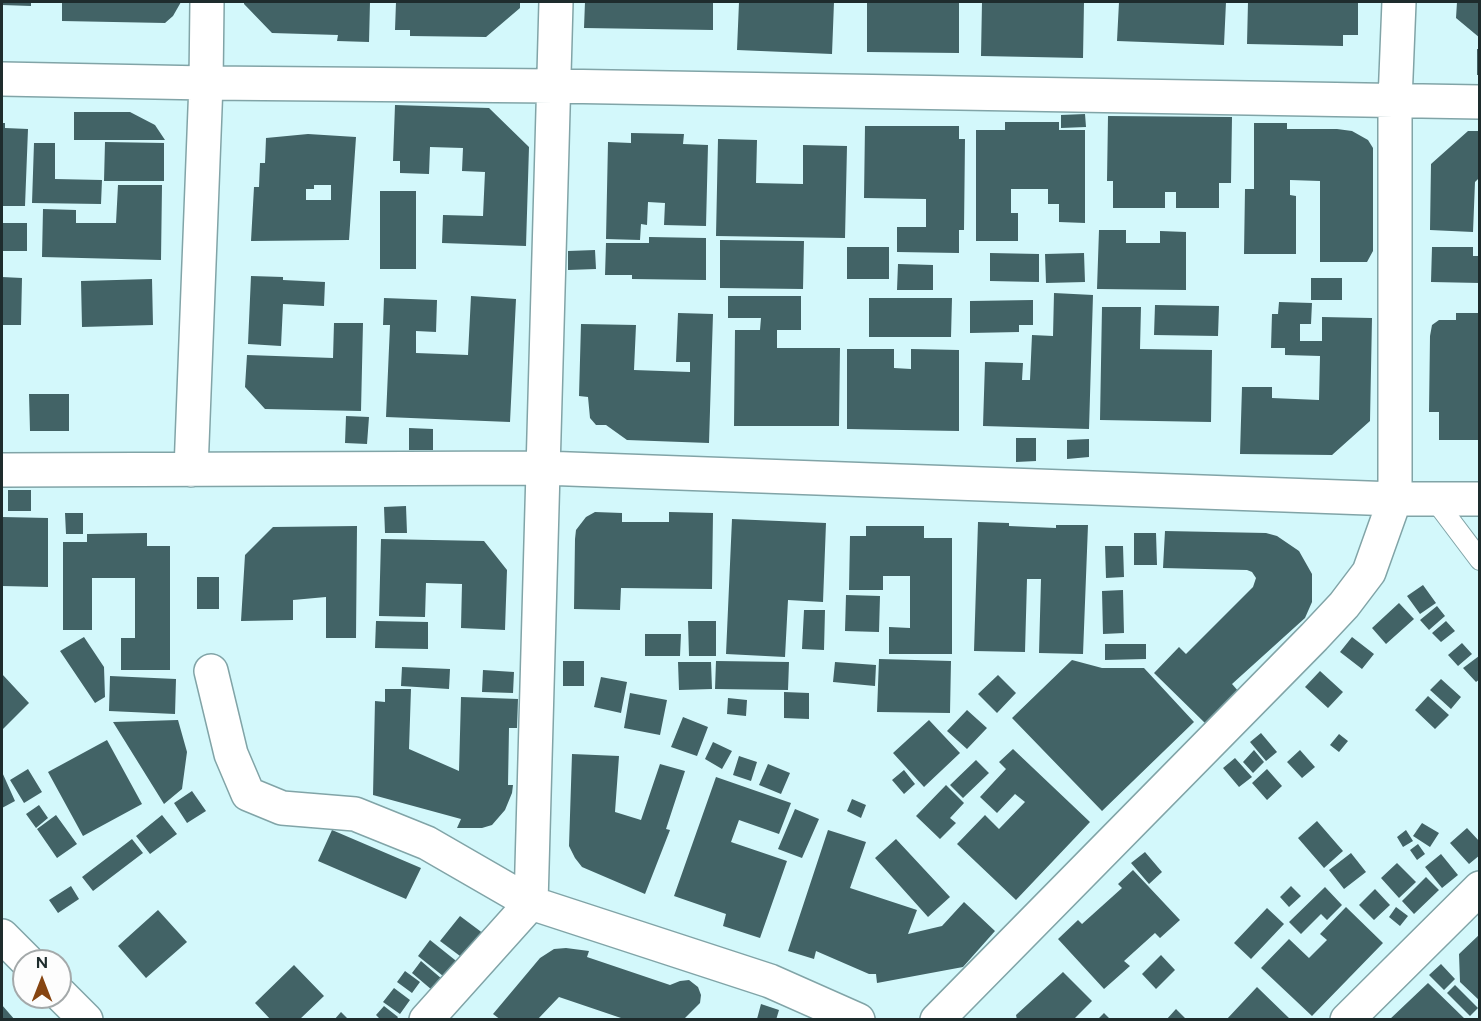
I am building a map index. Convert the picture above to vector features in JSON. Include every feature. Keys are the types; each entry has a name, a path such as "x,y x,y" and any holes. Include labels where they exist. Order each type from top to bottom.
{"street":[{"path":"190,470 206,83 207,2"},
{"path":"426,1020 531,903 556,2"},
{"path":"937,1020 1344,605 1369,572 1395,500 1395,101 1399,2"},
{"path":"2,79 1479,102"},
{"path":"2,470 543,468 1395,500 1479,499"},
{"path":"211,671 231,754 248,794 282,808 355,814 427,843 531,903 770,981 858,1020"},
{"path":"1347,1020 1479,888"},
{"path":"2,936 15,949"},
{"path":"72,1006 86,1020"}],"lane":[{"path":"1434,499 1479,560"}],"building":[{"path":"2,2 31,2 31,6 2,5"},
{"path":"62,2 181,2 173,16 165,23 62,21"},
{"path":"244,2 370,2 369,42 337,41 338,35 272,33"},
{"path":"396,2 520,2 520,8 486,37 410,36 410,30 395,30"},
{"path":"585,2 713,2 713,30 584,28"},
{"path":"739,2 834,2 832,54 737,50"},
{"path":"867,2 959,2 959,53 867,52"},
{"path":"982,2 1084,2 1083,58 981,56"},
{"path":"1119,2 1226,2 1224,45 1117,41"},
{"path":"1248,2 1358,2 1358,35 1343,35 1343,46 1247,44"},
{"path":"1457,2 1480,2 1480,38 1456,18"},
{"path":"1477,49 1480,49 1480,75 1477,75"},
{"path":"395,105 489,108 529,147 526,246 442,243 443,215 483,216 485,172 462,171 463,148 430,147 429,174 400,173 400,161 393,161"},
{"path":"74,112 130,112 155,125 165,140 74,140"},
{"path":"1085,114 1086,127 1061,128 1061,115"},
{"path":"1108,116 1232,117 1231,183 1219,183 1219,208 1176,208 1176,192 1165,192 1165,208 1113,208 1113,181 1107,181"},
{"path":"1005,122 1059,122 1059,130 1085,130 1085,223 1059,222 1059,204 1048,204 1048,189 1011,189 1011,213 1018,213 1018,241 976,241 976,130 1005,130"},
{"path":"2,123 5,123 5,128 28,129 25,206 2,206"},
{"path":"1254,123 1287,123 1287,129 1352,131 1368,140 1373,148 1373,251 1367,262 1320,262 1320,181 1290,180 1290,195 1296,196 1296,254 1244,254 1245,189 1254,189"},
{"path":"865,126 959,126 959,139 965,139 964,230 959,230 959,253 897,252 897,227 926,227 926,199 864,198"},
{"path":"1468,131 1480,131 1480,177 1475,182 1473,232 1430,230 1431,164"},
{"path":"631,133 684,134 683,144 708,145 706,226 664,225 665,203 648,202 647,225 641,224 640,240 606,239 608,142 631,143"},
{"path":"308,134 356,137 349,240 251,241 254,187 259,187 260,163 265,163 266,138","holes":["314,185 331,185 331,200 306,200 306,189 314,189"]},
{"path":"718,139 757,140 756,183 803,184 803,145 847,146 845,238 716,236"},
{"path":"105,142 164,143 164,181 104,181"},
{"path":"34,143 55,143 55,179 102,180 101,204 32,203"},
{"path":"118,185 162,185 161,260 42,257 43,209 76,210 76,223 116,223"},
{"path":"380,191 416,191 416,269 380,269"},
{"path":"2,223 27,223 27,251 2,251"},
{"path":"1099,230 1126,230 1126,243 1160,243 1160,231 1186,232 1186,290 1097,289"},
{"path":"649,237 706,238 706,280 632,279 632,275 605,275 606,243 649,243"},
{"path":"720,240 804,241 803,289 720,288"},
{"path":"847,247 889,247 889,279 847,279"},
{"path":"1432,247 1473,247 1473,256 1480,256 1480,283 1431,282"},
{"path":"595,250 596,269 568,270 568,251"},
{"path":"990,253 1039,254 1039,282 990,281"},
{"path":"1084,253 1085,282 1046,283 1045,254"},
{"path":"898,264 933,265 933,290 897,290"},
{"path":"251,276 325,282 324,306 283,304 281,346 248,344"},
{"path":"2,277 22,278 21,325 2,325"},
{"path":"1311,278 1342,278 1342,300 1311,300"},
{"path":"152,279 153,325 82,327 81,281"},
{"path":"1054,293 1093,295 1089,429 983,426 985,362 1023,363 1022,380 1030,380 1032,335 1053,336"},
{"path":"471,296 516,299 510,422 386,417 390,325 383,325 384,298 437,300 436,332 416,331 416,353 468,355"},
{"path":"728,296 801,296 801,330 777,330 777,348 840,348 839,426 734,426 735,330 760,330 761,318 728,318"},
{"path":"869,298 952,298 951,337 869,337"},
{"path":"1033,300 1033,325 1019,325 1019,332 970,333 970,301"},
{"path":"1279,302 1312,303 1311,324 1300,324 1300,341 1322,341 1322,317 1372,318 1370,421 1332,455 1240,454 1242,387 1272,387 1272,398 1319,400 1320,356 1285,355 1285,348 1271,348 1272,314 1278,314"},
{"path":"1155,305 1219,306 1218,336 1154,335"},
{"path":"1102,307 1141,307 1140,349 1212,350 1211,422 1100,420"},
{"path":"678,313 713,314 709,443 627,440 606,425 596,425 590,418 588,397 579,396 581,324 636,325 634,370 690,372 690,362 676,362"},
{"path":"1456,313 1480,313 1480,440 1439,440 1439,412 1429,412 1432,325 1439,320 1456,320"},
{"path":"334,323 363,323 361,411 265,409 245,387 247,355 333,358"},
{"path":"847,349 894,349 894,368 911,369 911,349 959,350 959,431 847,429"},
{"path":"29,394 69,394 69,431 30,431"},
{"path":"346,416 369,417 367,444 345,443"},
{"path":"409,428 433,429 433,450 409,450"},
{"path":"1016,438 1036,438 1036,461 1016,462"},
{"path":"1089,439 1089,457 1067,459 1067,440"},
{"path":"8,490 31,490 31,511 8,511"},
{"path":"406,506 407,533 385,533 384,507"},
{"path":"595,512 622,513 622,522 669,522 669,512 713,513 712,589 621,588 620,610 574,609 576,530 586,517"},
{"path":"65,513 83,513 83,534 66,534"},
{"path":"2,517 48,518 48,587 2,586"},
{"path":"732,519 826,523 823,602 788,600 785,657 726,654"},
{"path":"978,522 1056,528 1056,525 1088,525 1083,654 1039,653 1041,579 1027,579 1025,652 974,651"},
{"path":"357,526 356,638 326,638 326,597 293,600 293,620 241,621 245,555 273,527"},
{"path":"866,526 924,526 924,538 952,538 952,654 889,654 889,627 910,628 910,576 883,576 883,590 849,590 850,536 866,536"},
{"path":"1165,531 1266,533 1277,536 1299,551 1312,574 1312,602 1305,618 1232,684 1239,692 1206,724 1154,673 1179,647 1186,654 1253,587 1256,578 1252,572 1247,570 1163,568"},
{"path":"147,533 147,546 170,546 170,670 121,670 121,638 135,638 135,578 92,578 92,630 63,630 63,542 87,542 87,534"},
{"path":"1134,533 1156,533 1157,565 1134,565"},
{"path":"381,539 484,541 507,570 505,630 461,628 462,584 426,583 425,617 379,616"},
{"path":"1105,546 1123,546 1124,577 1106,578"},
{"path":"197,577 219,577 219,609 197,609"},
{"path":"1423,585 1436,603 1420,614 1407,596"},
{"path":"1123,590 1124,633 1103,634 1102,591"},
{"path":"846,595 880,596 879,632 845,631"},
{"path":"1399,603 1414,619 1386,644 1372,628"},
{"path":"1437,606 1445,616 1429,630 1420,620"},
{"path":"804,610 825,610 824,650 802,649"},
{"path":"376,621 428,622 428,649 375,648"},
{"path":"688,621 716,621 716,656 689,656"},
{"path":"1446,621 1455,631 1441,642 1432,633"},
{"path":"645,634 681,634 680,656 645,656"},
{"path":"84,637 104,667 105,697 95,703 60,651"},
{"path":"1352,637 1374,654 1362,669 1340,652"},
{"path":"1462,643 1472,654 1458,666 1448,655"},
{"path":"1105,644 1146,644 1146,659 1105,660"},
{"path":"1479,656 1480,679 1476,682 1463,668"},
{"path":"879,659 951,661 950,713 877,712"},
{"path":"1072,660 1102,668 1144,668 1194,722 1102,811 1012,718"},
{"path":"563,661 584,661 584,686 563,686"},
{"path":"716,661 789,662 788,690 715,689"},
{"path":"678,662 711,662 712,689 679,690"},
{"path":"835,662 876,665 875,686 833,682"},
{"path":"402,667 450,669 449,689 401,686"},
{"path":"483,670 514,672 513,693 482,692"},
{"path":"1320,671 1343,692 1328,708 1305,687"},
{"path":"2,674 29,703 2,730"},
{"path":"998,675 1016,693 997,713 978,694"},
{"path":"110,676 176,679 175,714 109,711"},
{"path":"601,677 627,682 621,713 594,707"},
{"path":"1441,679 1461,697 1451,709 1430,690"},
{"path":"385,689 411,689 409,749 459,771 461,697 518,699 517,728 509,728 508,785 513,785 512,793 505,810 492,825 482,828 457,828 461,819 373,795 375,701 385,702"},
{"path":"784,692 809,693 809,719 784,718"},
{"path":"630,693 667,700 660,735 624,728"},
{"path":"1428,696 1449,715 1435,729 1415,710"},
{"path":"728,698 747,700 746,716 727,714"},
{"path":"967,710 987,728 967,749 947,731"},
{"path":"683,717 708,727 697,756 671,747"},
{"path":"178,720 187,752 182,789 164,804 113,722"},
{"path":"929,720 960,753 924,787 893,753"},
{"path":"1261,733 1277,752 1266,761 1250,742"},
{"path":"1339,734 1348,741 1339,752 1330,745"},
{"path":"107,740 142,804 83,836 48,772"},
{"path":"713,742 732,751 722,769 705,759"},
{"path":"1013,749 1090,822 1016,900 957,844 985,815 999,829 1025,802 1015,794 997,813 980,797 1006,769 999,762"},
{"path":"1254,750 1264,762 1253,773 1243,762"},
{"path":"1300,750 1315,767 1302,778 1287,762"},
{"path":"572,754 619,756 615,812 641,820 660,764 685,771 666,829 670,830 645,894 582,867 575,858 569,846"},
{"path":"739,756 757,762 751,781 733,775"},
{"path":"1235,758 1252,777 1239,787 1223,768"},
{"path":"976,760 989,773 963,798 950,785"},
{"path":"768,764 790,773 781,794 759,785"},
{"path":"28,769 42,792 24,803 10,780"},
{"path":"1267,769 1282,786 1267,800 1252,783"},
{"path":"904,770 915,784 904,794 892,780"},
{"path":"2,772 15,801 2,808"},
{"path":"716,777 791,803 779,834 739,820 731,842 787,861 760,938 723,926 726,914 674,896"},
{"path":"946,785 964,803 950,818 956,823 940,839 916,816"},
{"path":"192,791 206,811 187,823 174,803"},
{"path":"852,799 866,805 861,818 847,811"},
{"path":"39,805 48,818 36,828 26,814"},
{"path":"795,809 819,819 802,858 778,849"},
{"path":"56,815 77,844 57,858 37,829"},
{"path":"162,815 177,834 150,854 136,836"},
{"path":"1317,821 1343,851 1324,868 1298,838"},
{"path":"1422,823 1439,833 1430,847 1413,836"},
{"path":"1467,828 1480,842 1480,855 1469,864 1450,843"},
{"path":"332,830 421,868 406,899 318,861"},
{"path":"828,830 866,842 850,888 917,910 908,934 942,926 964,902 995,931 963,967 877,983 876,974 869,974 816,951 814,959 788,951"},
{"path":"1406,830 1413,841 1403,847 1397,837"},
{"path":"132,839 143,853 93,891 82,877"},
{"path":"896,839 950,897 928,917 875,858"},
{"path":"1418,844 1425,854 1417,860 1410,850"},
{"path":"1145,852 1162,872 1149,884 1131,863"},
{"path":"1351,853 1366,872 1344,889 1329,870"},
{"path":"1441,854 1458,875 1442,888 1425,867"},
{"path":"1397,863 1416,882 1399,898 1381,878"},
{"path":"1133,870 1180,920 1160,938 1155,933 1124,961 1130,966 1104,989 1058,939 1078,920 1082,924 1122,888 1118,884"},
{"path":"1426,877 1439,890 1414,914 1402,901"},
{"path":"71,886 79,899 58,913 49,900"},
{"path":"1291,886 1301,896 1289,907 1280,897"},
{"path":"1325,887 1342,905 1327,920 1321,914 1301,934 1289,922"},
{"path":"1375,889 1390,905 1374,920 1359,905"},
{"path":"1346,907 1383,943 1312,1016 1261,968 1289,939 1309,958 1327,940 1320,934"},
{"path":"1396,907 1408,916 1400,926 1389,917"},
{"path":"1267,908 1284,924 1251,959 1234,943"},
{"path":"158,910 187,942 146,978 118,946"},
{"path":"460,916 484,934 464,959 440,941"},
{"path":"1480,934 1480,1001 1460,982 1459,954"},
{"path":"430,940 460,964 448,980 418,956"},
{"path":"554,949 589,951 587,957 670,985 689,980 698,987 701,995 700,1003 683,1020 619,1020 621,1018 559,997 537,1020 501,1020 493,1014 540,958"},
{"path":"1161,955 1175,970 1156,989 1142,974"},
{"path":"421,961 442,979 432,990 412,973"},
{"path":"1441,964 1455,979 1444,990 1429,975"},
{"path":"294,965 324,996 299,1020 271,1020 255,1003"},
{"path":"405,971 420,982 412,993 397,982"},
{"path":"1063,972 1092,1001 1073,1020 1017,1020 1016,1015"},
{"path":"1428,983 1466,1020 1389,1020"},
{"path":"1455,985 1478,1008 1470,1016 1447,993"},
{"path":"1257,987 1291,1020 1226,1020"},
{"path":"394,988 410,1000 400,1014 383,1002"},
{"path":"761,1004 779,1010 776,1020 757,1019"},
{"path":"2,1005 15,1020 2,1020"},
{"path":"384,1006 398,1017 396,1020 381,1020 376,1015"},
{"path":"1176,1009 1187,1020 1166,1020"},
{"path":"341,1012 349,1020 334,1020"},
{"path":"1104,1013 1111,1020 1097,1020"}]}
